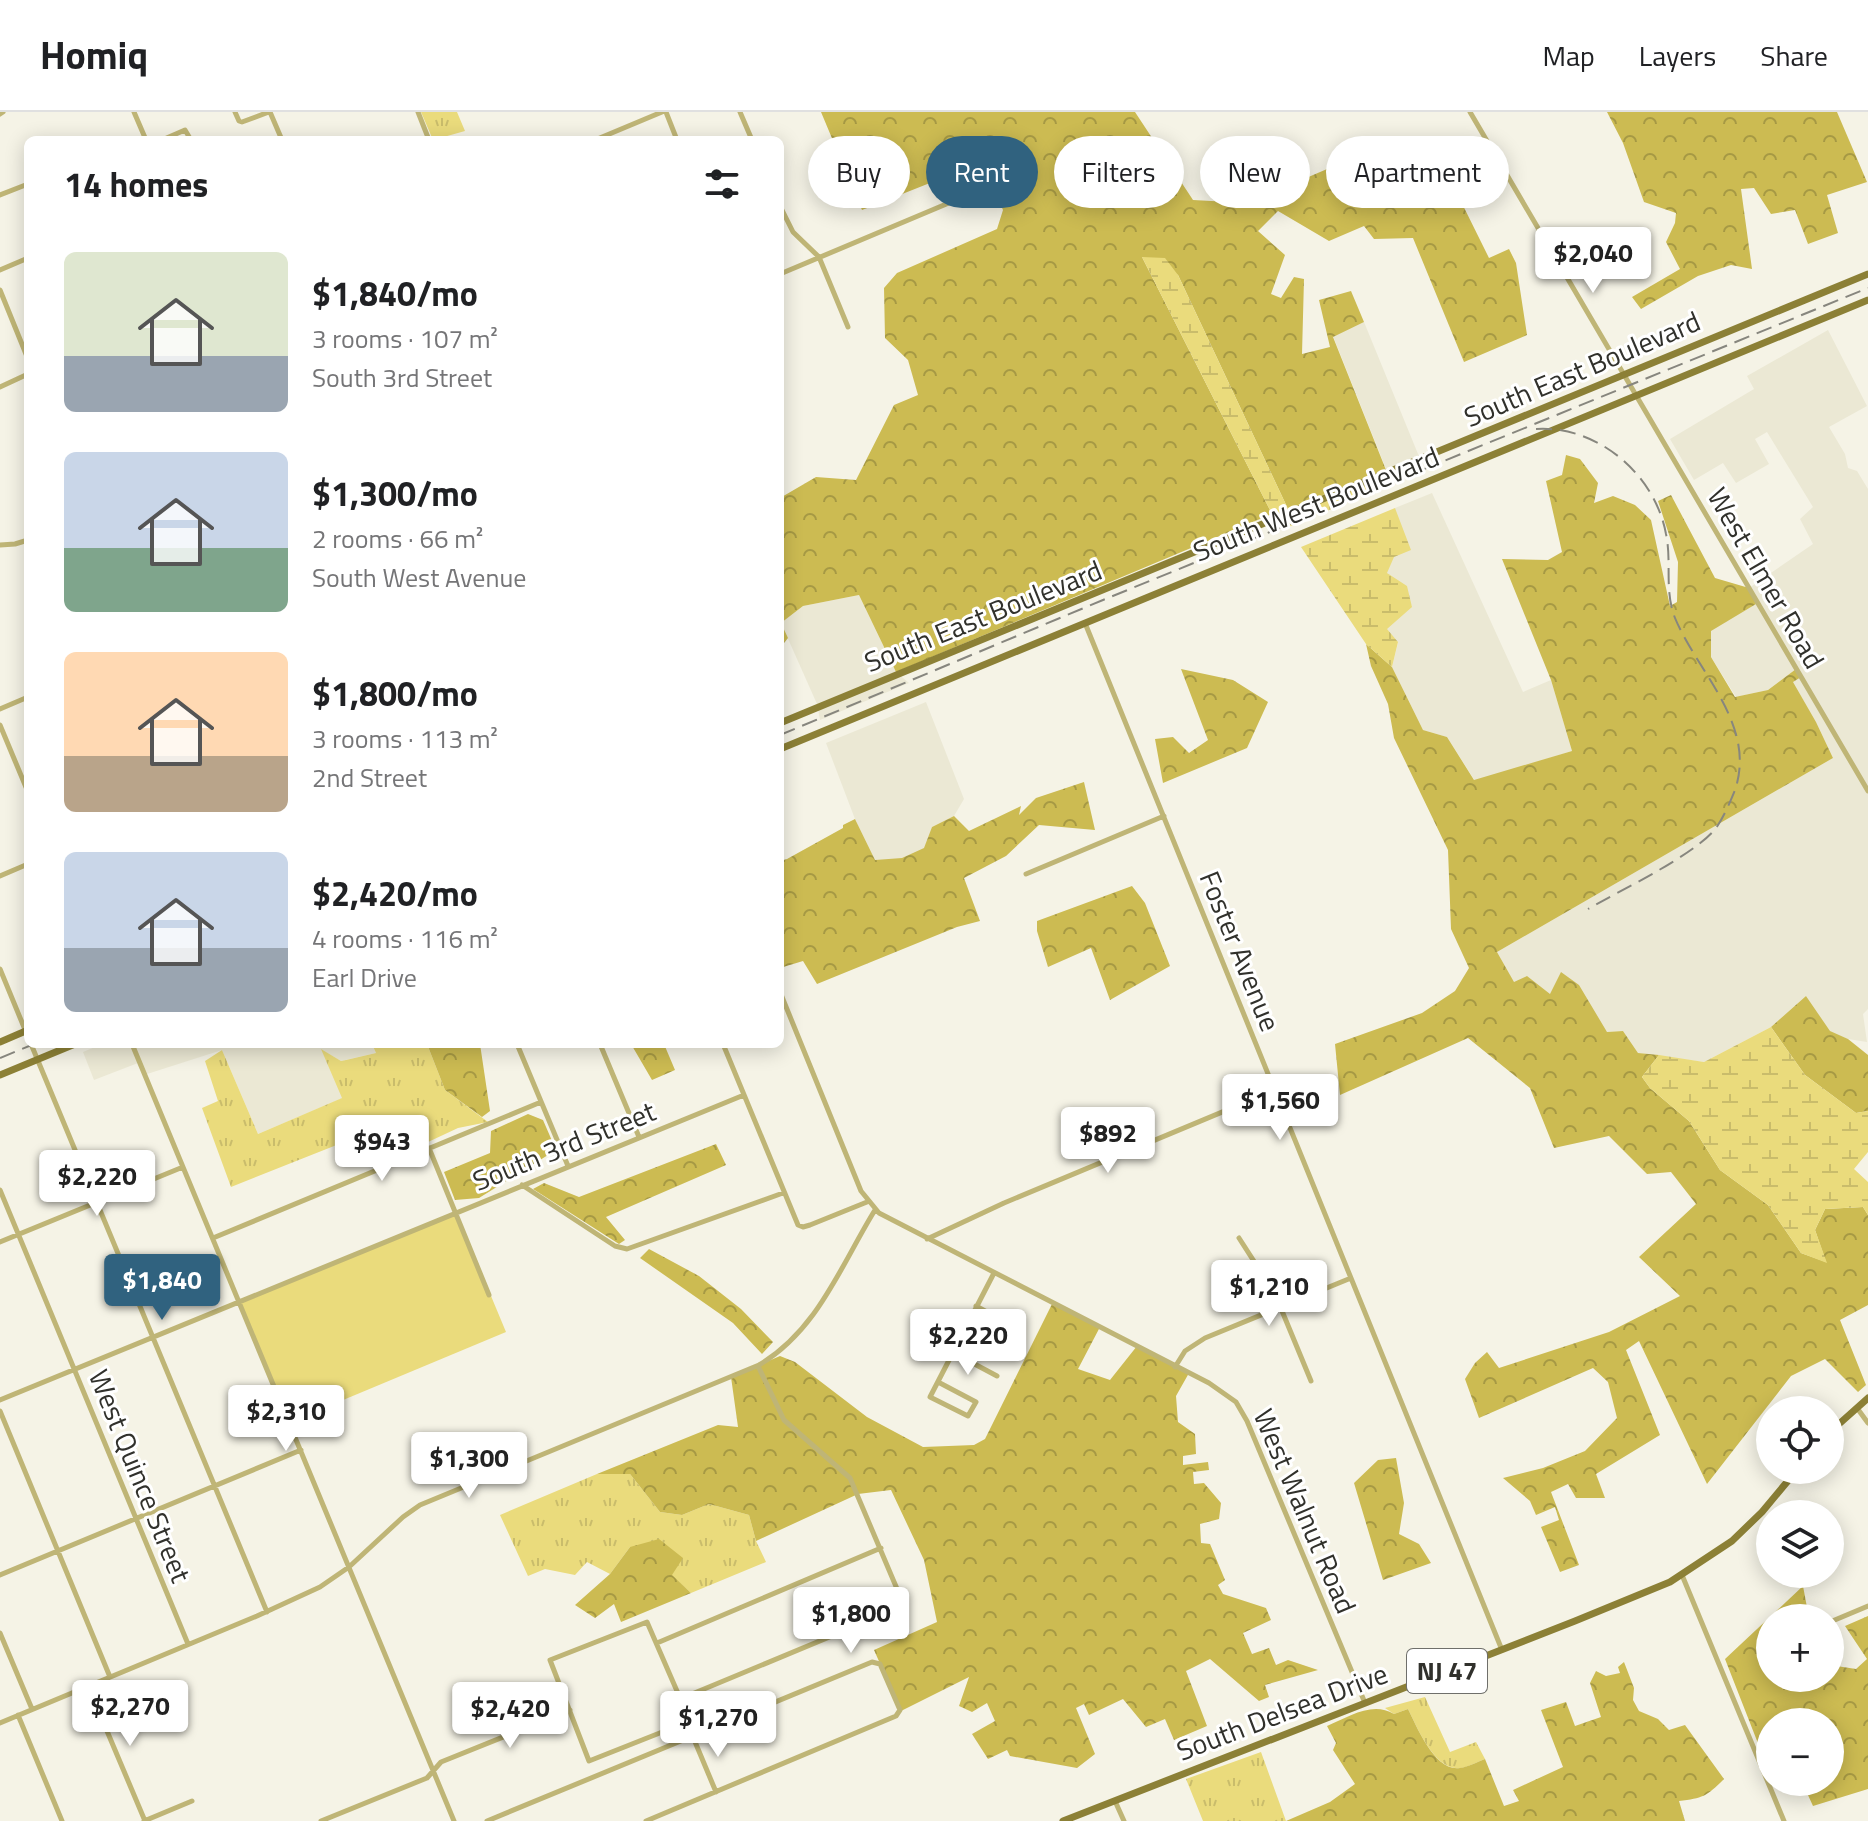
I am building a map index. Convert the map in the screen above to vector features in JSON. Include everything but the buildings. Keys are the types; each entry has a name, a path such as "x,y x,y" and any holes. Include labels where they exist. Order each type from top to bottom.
{"main road":[{"name":"South East Boulevard","path":"784,721 1868,274"},
{"name":"South West Boulevard","path":"784,747 1868,300"},
{"path":"0,1042 24,1034"},
{"path":"0,1075 66,1048"},
{"path":"1844,1419 1868,1398"},
{"name":"South Delsea Drive","path":"1063,1821 1502,1650 1682,1575 1714,1555 1747,1527 1785,1484"}],"street":[{"path":"134,112 144,136"},
{"path":"235,112 242,122 270,112 280,136"},
{"path":"418,112 427,136"},
{"path":"605,136 664,112 675,136"},
{"path":"740,112 750,136"},
{"name":"West Elmer Road","path":"1470,112 1868,791"},
{"path":"171,136 185,130 190,136"},
{"path":"0,195 24,186"},
{"path":"784,272 937,208"},
{"path":"784,214 793,232 819,257 848,327"},
{"path":"0,270 24,260"},
{"path":"0,290 24,349"},
{"path":"0,387 24,376"},
{"path":"0,545 24,541"},
{"name":"Foster Avenue","path":"1085,623 1502,1650"},
{"path":"0,709 24,699"},
{"path":"0,725 24,782"},
{"path":"1026,874 1164,816"},
{"path":"0,876 24,866"},
{"path":"0,969 24,1026"},
{"name":"West Walnut Road","path":"784,1002 868,1202 875,1210 1228,1395 1243,1413 1365,1703"},
{"path":"33,1048 267,1612"},
{"path":"134,1048 454,1821"},
{"path":"519,1048 568,1166"},
{"path":"602,1048 639,1137"},
{"path":"725,1048 796,1223 803,1227 868,1202"},
{"path":"927,1239 1004,1203 1275,1090"},
{"name":"South 3rd Street","path":"0,1400 744,1095"},
{"path":"213,1238 541,1102"},
{"path":"429,1147 489,1295"},
{"path":"0,1242 183,1167"},
{"path":"522,1185 615,1246 627,1249 783,1193"},
{"name":"West Quince Street","path":"0,1190 188,1644"},
{"path":"0,1723 320,1587 349,1567 420,1505 758,1366 797,1335 813,1317 875,1210"},
{"path":"1239,1238 1281,1307 1311,1381"},
{"path":"938,1382 976,1402 968,1416 930,1397 994,1273"},
{"path":"1175,1367 1194,1344 1351,1278"},
{"path":"968,1323 1006,1342 1014,1327 976,1306"},
{"path":"952,1352 997,1376"},
{"path":"680,1699 899,1608 903,1603 850,1478 784,1420 758,1366"},
{"path":"1857,1407 1868,1423"},
{"path":"0,1411 110,1677"},
{"path":"0,1575 301,1450"},
{"path":"657,1643 881,1548"},
{"path":"1682,1575 1784,1821"},
{"path":"1844,1616 1868,1606"},
{"path":"647,1622 657,1643 690,1721 589,1761 550,1660 647,1622"},
{"path":"0,1633 32,1709"},
{"path":"487,1821 872,1662 880,1664 900,1710 896,1716 646,1821"},
{"path":"88,1686 144,1821 192,1801"},
{"path":"321,1821 427,1778 441,1762 570,1710"},
{"path":"18,1715 62,1821"},
{"path":"693,1737 716,1792"},
{"path":"1115,1801 1124,1821"}],"shaded area":[{"path":"1364,322 1425,471 1389,485 1386,469 1333,336"},
{"path":"1828,330 1867,406 1829,427 1845,454 1848,468 1857,471 1868,489 1868,1009 1863,1014 1867,1042 1830,1032 1806,996 1771,1027 1704,1062 1638,1053 1623,1031 1607,1032 1551,995 1514,983 1497,952 1833,758 1792,681 1796,669 1768,690 1736,697 1711,657 1710,630 1756,604 1749,588 1813,544 1800,519 1813,507 1767,432 1755,439 1769,464 1736,483 1723,463 1694,480 1670,439 1754,389 1747,376"},
{"path":"1432,493 1523,692 1551,680 1572,751 1475,781 1447,737 1423,730 1392,667 1398,643 1386,629 1412,606 1387,573 1395,508"},
{"path":"859,595 896,672 909,683 820,720 817,704 784,630 784,621 803,606"},
{"path":"926,702 964,799 954,816 932,827 925,848 880,871 855,819 826,743"},
{"path":"92,1048 374,1048 376,1053 341,1061 322,1050 343,1098 258,1134 222,1050 144,1075 138,1063 94,1080 83,1052"}],"green space":[{"path":"421,112 457,112 465,131 431,136"},
{"path":"821,112 1135,112 1151,136 1054,136 1054,208 1184,208 1184,186 1193,200 1200,200 1200,208 1310,208 1310,176 1326,169 1326,208 1464,208 1489,258 1509,249 1516,263 1527,335 1464,362 1413,238 1374,239 1364,226 1329,241 1278,211 1258,231 1285,255 1271,294 1281,298 1294,277 1304,279 1302,354 1330,347 1319,300 1351,291 1364,322 1333,337 1386,470 1288,509 1178,275 1142,257 1272,514 896,672 859,595 803,606 784,621 784,496 816,477 856,480 894,405 918,395 908,360 885,338 884,288 897,273 997,229 1002,208 1038,208 1038,136 926,136 926,185 910,191 910,136 831,136"},
{"path":"1607,112 1837,112 1867,182 1827,195 1838,233 1808,244 1795,210 1771,214 1754,188 1741,189 1752,269 1731,265 1698,276 1641,309 1632,297 1680,269 1666,242 1676,213 1644,202 1623,143"},
{"path":"1142,257 1165,258 1178,275 1288,509 1386,470 1389,485 1286,528 1272,514"},
{"path":"1566,455 1580,459 1598,483 1594,503 1613,496 1635,505 1651,520 1670,606 1677,602 1678,562 1658,501 1671,495 1715,578 1749,588 1756,604 1711,631 1711,657 1735,697 1768,690 1796,669 1801,677 1793,682 1833,758 1497,952 1514,982 1527,976 1550,994 1561,972 1579,985 1607,1032 1623,1031 1638,1053 1659,1055 1642,1077 1650,1088 1689,1121 1720,1170 1768,1205 1801,1253 1826,1262 1815,1230 1825,1209 1863,1207 1868,1215 1868,1305 1840,1320 1866,1385 1858,1392 1825,1359 1791,1376 1775,1396 1756,1396 1756,1421 1707,1484 1639,1341 1626,1350 1660,1435 1596,1474 1605,1498 1576,1498 1568,1484 1551,1492 1579,1565 1560,1572 1541,1527 1559,1520 1555,1507 1536,1515 1530,1501 1503,1478 1543,1468 1585,1451 1617,1418 1608,1382 1593,1368 1479,1418 1465,1379 1487,1352 1499,1368 1609,1332 1680,1296 1639,1257 1696,1204 1671,1172 1647,1174 1609,1136 1554,1148 1530,1088 1468,1038 1340,1095 1335,1044 1422,1013 1455,991 1469,968 1451,929 1448,850 1394,738 1388,704 1371,666 1366,644 1392,667 1423,730 1447,737 1474,780 1572,751 1551,680 1502,559 1548,560 1562,552 1546,481 1562,475"},
{"path":"1395,508 1411,550 1394,557 1387,573 1407,586 1412,607 1387,629 1398,642 1392,667 1366,644 1301,547"},
{"path":"1181,669 1233,680 1268,702 1247,748 1163,783 1155,739 1173,737 1189,753 1208,740"},
{"path":"1084,782 1095,830 1039,825 1006,856 964,878 980,921 957,927 817,984 803,961 784,967 784,860 855,819 875,860 902,858 924,848 932,827 954,816 969,831 1021,806 1019,815 1036,798"},
{"path":"1132,886 1145,903 1170,966 1110,1000 1091,948 1048,967 1037,921"},
{"path":"1806,996 1830,1031 1848,1039 1868,1055 1868,1111 1856,1113 1805,1075 1771,1027"},
{"path":"1771,1027 1805,1075 1856,1113 1868,1111 1868,1152 1854,1169 1868,1182 1868,1215 1863,1207 1825,1209 1815,1230 1827,1263 1801,1253 1768,1205 1720,1170 1689,1121 1650,1088 1642,1077 1659,1055 1704,1062"},
{"path":"374,1048 429,1048 445,1090 488,1122 458,1128 396,1157 382,1127 231,1187 202,1108 218,1101 205,1061 222,1050 258,1134 342,1098 321,1049 341,1061 376,1053"},
{"path":"429,1048 481,1048 490,1111 482,1117 445,1090"},
{"path":"633,1048 666,1048 675,1070 652,1080"},
{"path":"528,1114 543,1120 556,1150 479,1198 455,1200 444,1172 490,1153 491,1131"},
{"path":"716,1144 726,1165 606,1217 625,1240 619,1244 533,1189 544,1183 579,1197"},
{"path":"456,1212 506,1332 288,1423 238,1302"},
{"path":"649,1249 699,1276 741,1309 773,1342 762,1354 733,1323 640,1258"},
{"path":"1053,1302 1100,1327 1078,1369 1110,1380 1137,1346 1189,1373 1176,1396 1178,1422 1195,1434 1196,1454 1183,1456 1183,1465 1208,1462 1209,1470 1193,1472 1194,1484 1204,1483 1221,1503 1219,1519 1200,1524 1201,1543 1210,1544 1225,1580 1218,1585 1223,1594 1266,1608 1271,1620 1243,1633 1252,1654 1269,1648 1276,1665 1288,1660 1318,1670 1265,1685 1269,1697 1259,1701 1210,1659 1186,1671 1207,1726 1174,1740 1165,1719 1146,1727 1123,1699 1089,1715 1084,1704 1076,1708 1095,1754 1077,1768 1010,1756 1007,1750 988,1759 972,1734 995,1721 987,1703 972,1712 959,1706 969,1677 901,1711 874,1650 937,1622 924,1560 891,1490 858,1494 756,1541 749,1515 709,1504 682,1515 660,1512 630,1474 597,1474 718,1425 738,1427 731,1377 780,1356 795,1362 867,1417 923,1447 974,1445 985,1439"},
{"path":"1396,1458 1404,1503 1399,1534 1419,1544 1431,1563 1383,1580 1354,1483 1378,1460"},
{"path":"597,1474 630,1474 660,1512 682,1515 709,1504 749,1515 766,1562 691,1593 630,1547 610,1574 587,1562 575,1575 545,1569 528,1576 500,1515"},
{"path":"659,1539 683,1558 672,1575 691,1593 621,1622 614,1604 595,1618 575,1605 610,1574 630,1547"},
{"path":"1801,1588 1803,1588 1806,1604 1784,1604"},
{"path":"1868,1616 1868,1789 1813,1806 1808,1796 1844,1796 1844,1708 1756,1708 1756,1738 1725,1659 1756,1630 1756,1692 1844,1692 1844,1667 1856,1669 1867,1659 1845,1626"},
{"path":"1624,1662 1634,1688 1633,1700 1639,1711 1658,1719 1669,1730 1685,1725 1724,1779 1704,1796 1679,1801 1685,1821 1286,1821 1330,1802 1355,1784 1333,1750 1336,1743 1327,1726 1377,1709 1394,1714 1408,1709 1428,1747 1443,1763 1460,1768 1485,1759 1504,1806 1519,1801 1513,1790 1563,1767 1541,1710 1566,1702 1575,1726 1601,1717 1590,1683 1596,1671 1606,1676 1620,1673 1618,1667"},
{"path":"1425,1697 1450,1752 1476,1742 1485,1759 1461,1768 1443,1763 1428,1747 1408,1709 1394,1714 1385,1708"},
{"path":"1261,1752 1286,1821 1203,1821 1186,1779"}],"railway":[{"path":"784,733 1868,288"},
{"path":"1536,429 1580,435 1601,445 1636,473 1650,492 1666,534 1670,597 1675,618 1722,700 1738,743 1740,766 1735,790 1716,828 1675,860 1588,909"},
{"path":"0,1058 24,1048"}]}
